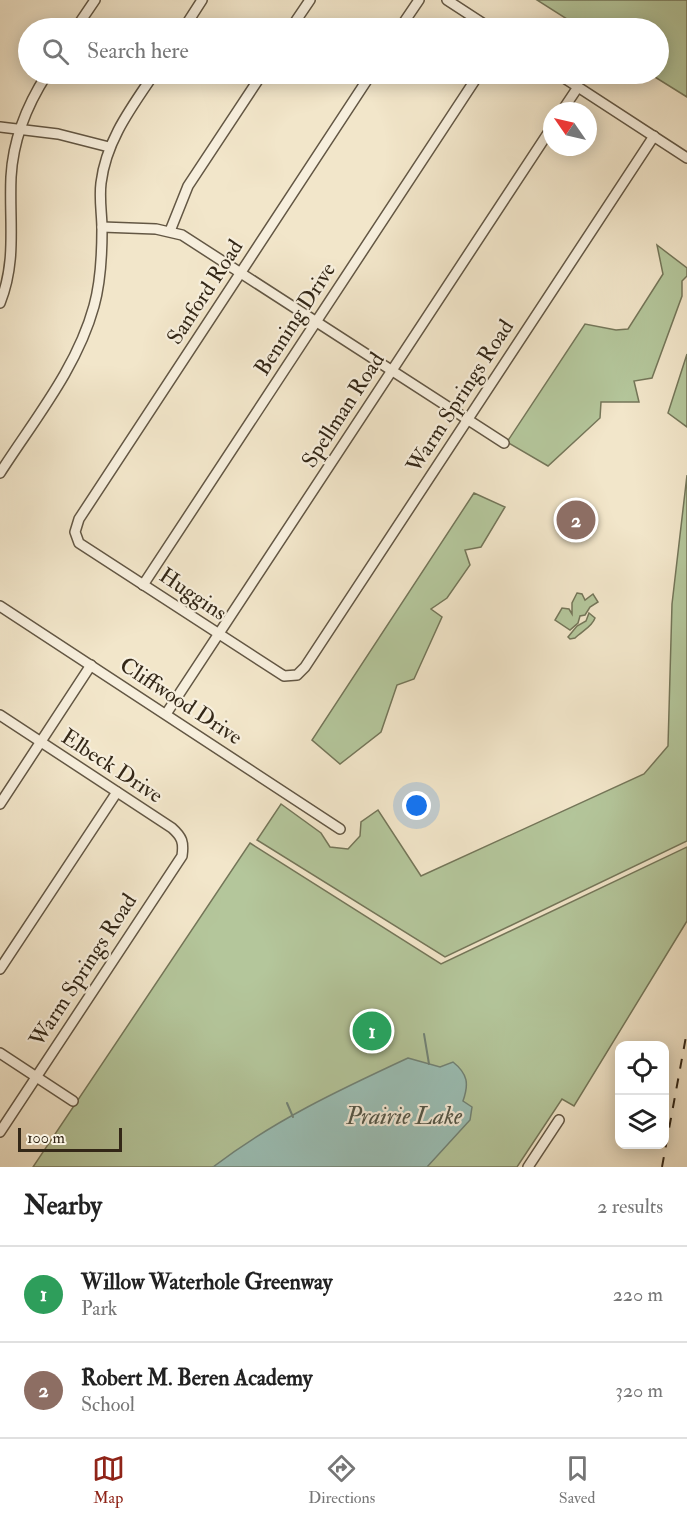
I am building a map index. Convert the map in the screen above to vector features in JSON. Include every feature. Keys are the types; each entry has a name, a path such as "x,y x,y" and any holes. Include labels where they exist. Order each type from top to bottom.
{"street":[{"path":"83,18 95,0"},
{"path":"190,18 202,0"},
{"path":"298,18 310,0"},
{"path":"407,18 419,0"},
{"path":"447,0 475,18"},
{"path":"0,303 12,263 11,176 26,111 41,84"},
{"path":"0,473 63,377 82,341 98,287 102,227 101,184 109,147 148,84"},
{"path":"170,231 188,186 254,84"},
{"name":"Sanford Road","path":"75,532 79,519 364,84"},
{"name":"Benning Drive","path":"143,585 471,84"},
{"path":"573,84 687,158"},
{"path":"568,102 578,87"},
{"path":"0,127 58,134 109,147"},
{"name":"Warm Springs Road","path":"297,675 305,667 654,136"},
{"name":"Spellman Road","path":"166,714 543,141"},
{"path":"102,227 170,231 202,246 504,443"},
{"name":"Huggins","path":"75,532 79,543 279,675 297,675"},
{"name":"Cliffwood Drive","path":"0,606 340,829"},
{"path":"0,804 91,666"},
{"name":"Elbeck Drive","path":"0,715 181,836 183,845 179,860"},
{"path":"0,969 117,792"},
{"name":"Warm Springs Road","path":"0,1132 179,860"},
{"path":"0,1053 73,1101"},
{"path":"528,1167 560,1120"}],"green space":[{"path":"537,0 687,0 687,97 666,84 669,84 669,18 565,18"},
{"path":"657,245 687,268 687,276 682,281 682,296 652,378 634,381 639,402 601,402 600,418 548,466 507,442 585,324 616,330 628,329 663,274"},
{"path":"687,354 687,427 668,413"},
{"path":"687,475 687,841 445,957 257,840 281,804 321,833 330,847 348,849 360,836 361,822 378,810 421,876 644,774 668,746 672,604"},
{"path":"474,493 505,507 481,547 465,550 470,565 447,598 431,609 442,617 414,679 397,685 381,732 340,764 312,740"},
{"path":"577,593 582,594 585,600 593,594 598,602 590,607 585,615 580,616 578,623 570,630 555,620 562,608 569,609 572,614 572,603"},
{"path":"589,613 595,618 592,624 575,638 570,639 568,637 577,626 586,621"},
{"path":"250,843 441,964 687,847 687,921 574,1106 562,1099 517,1167 33,1167"}],"water":[{"name":"Prairie Lake","path":"408,1058 440,1067 453,1062 462,1071 466,1080 463,1101 472,1107 470,1120 427,1167 213,1167 283,1121 332,1094"}],"waterway":[{"path":"424,1034 429,1064"},
{"path":"287,1103 293,1117"}],"railway":[{"path":"662,1167 687,1031"}],"place":[{"name":"Robert M. Beren Academy","path":"576,520"},
{"name":"Willow Waterhole Greenway","path":"372,1031"}]}
